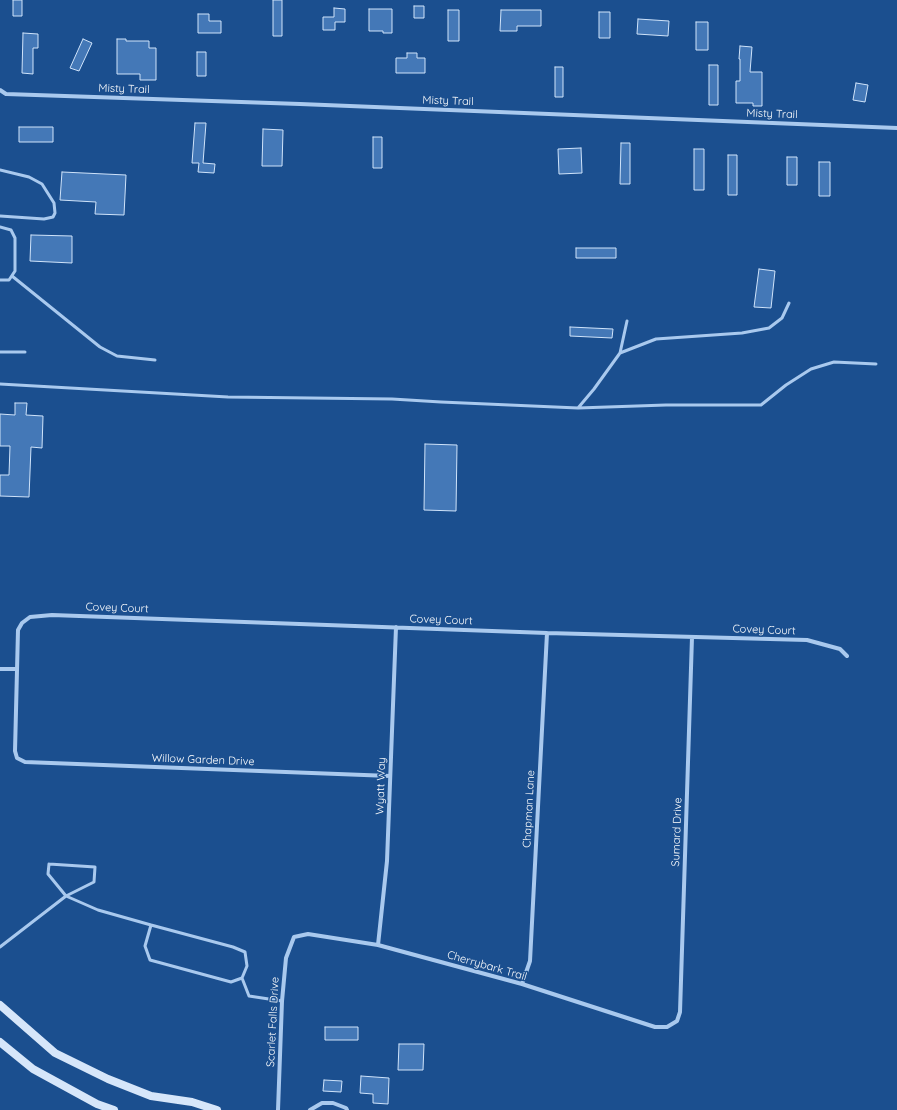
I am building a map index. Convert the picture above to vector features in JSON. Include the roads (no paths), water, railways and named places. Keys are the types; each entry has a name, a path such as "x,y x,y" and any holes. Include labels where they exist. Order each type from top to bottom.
{"main road":[{"path":"0,1005 55,1053 62,1057 108,1079 151,1096 192,1102 217,1110"},
{"path":"0,1042 33,1069 97,1104 114,1110"}],"street":[{"name":"Misty Trail","path":"0,90 6,94 300,104 897,128"},
{"name":"Covey Court","path":"16,669 18,630 22,623 30,617 52,615 547,633 807,640 840,649 847,656"},
{"name":"Wyatt Way","path":"378,945 387,861 396,627"},
{"name":"Chapman Lane","path":"522,984 530,961 547,633"},
{"name":"Sumard Drive","path":"672,1025 677,1021 680,1012 692,637"},
{"path":"0,669 16,669"},
{"name":"Willow Garden Drive","path":"16,669 15,751 17,758 25,762 390,776"},
{"name":"Cherrybark Trail","path":"294,937 308,934 378,945 522,984 655,1026 667,1028 672,1025"},
{"name":"Scarlet Falls Drive","path":"278,1110 282,1001 286,958 294,937"},
{"path":"310,1110 322,1103 333,1103 346,1108 347,1110"}],"lane":[{"path":"0,170 29,177 42,184 54,203 55,213 53,217 44,219 0,216"},
{"path":"0,227 11,230 15,238 15,271 9,280 0,280"},
{"path":"12,276 100,347 117,356 155,360"},
{"path":"620,352 656,339 742,333 769,328 782,318 789,303"},
{"path":"578,408 594,389 620,352 627,320"},
{"path":"0,352 25,352"},
{"path":"0,384 228,397 392,399 578,408 666,405 761,405 786,384 811,369 834,362 876,364"},
{"path":"0,947 66,896 94,882 95,867 49,864 48,874 66,896 98,910 233,947 244,952 247,966 242,978 249,996 282,1001"},
{"path":"150,925 144,946 150,960 231,982 242,978"}]}
